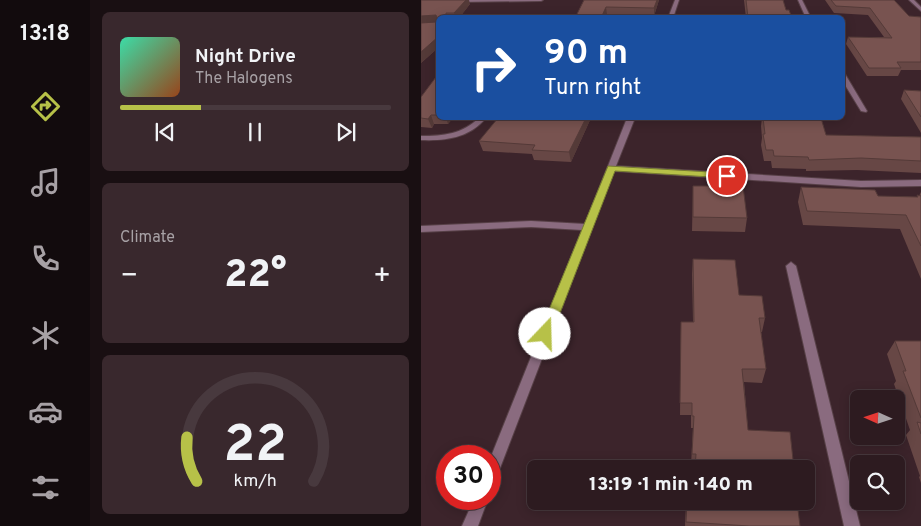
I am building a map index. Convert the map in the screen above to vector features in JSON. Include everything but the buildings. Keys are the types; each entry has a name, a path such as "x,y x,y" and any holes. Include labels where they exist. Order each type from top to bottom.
{"street":[{"path":"451,2 541,0"},
{"path":"671,15 677,0"},
{"path":"800,0 808,15"},
{"path":"911,0 921,10"},
{"path":"845,79 864,111"},
{"path":"421,138 451,137 473,128 480,120"},
{"path":"501,448 630,120"},
{"path":"611,168 861,184 921,183"},
{"path":"421,229 531,224 587,227"},
{"path":"791,266 852,526"},
{"path":"470,526 477,510"}],"route":[{"path":"545,334 611,168 727,176"}]}
